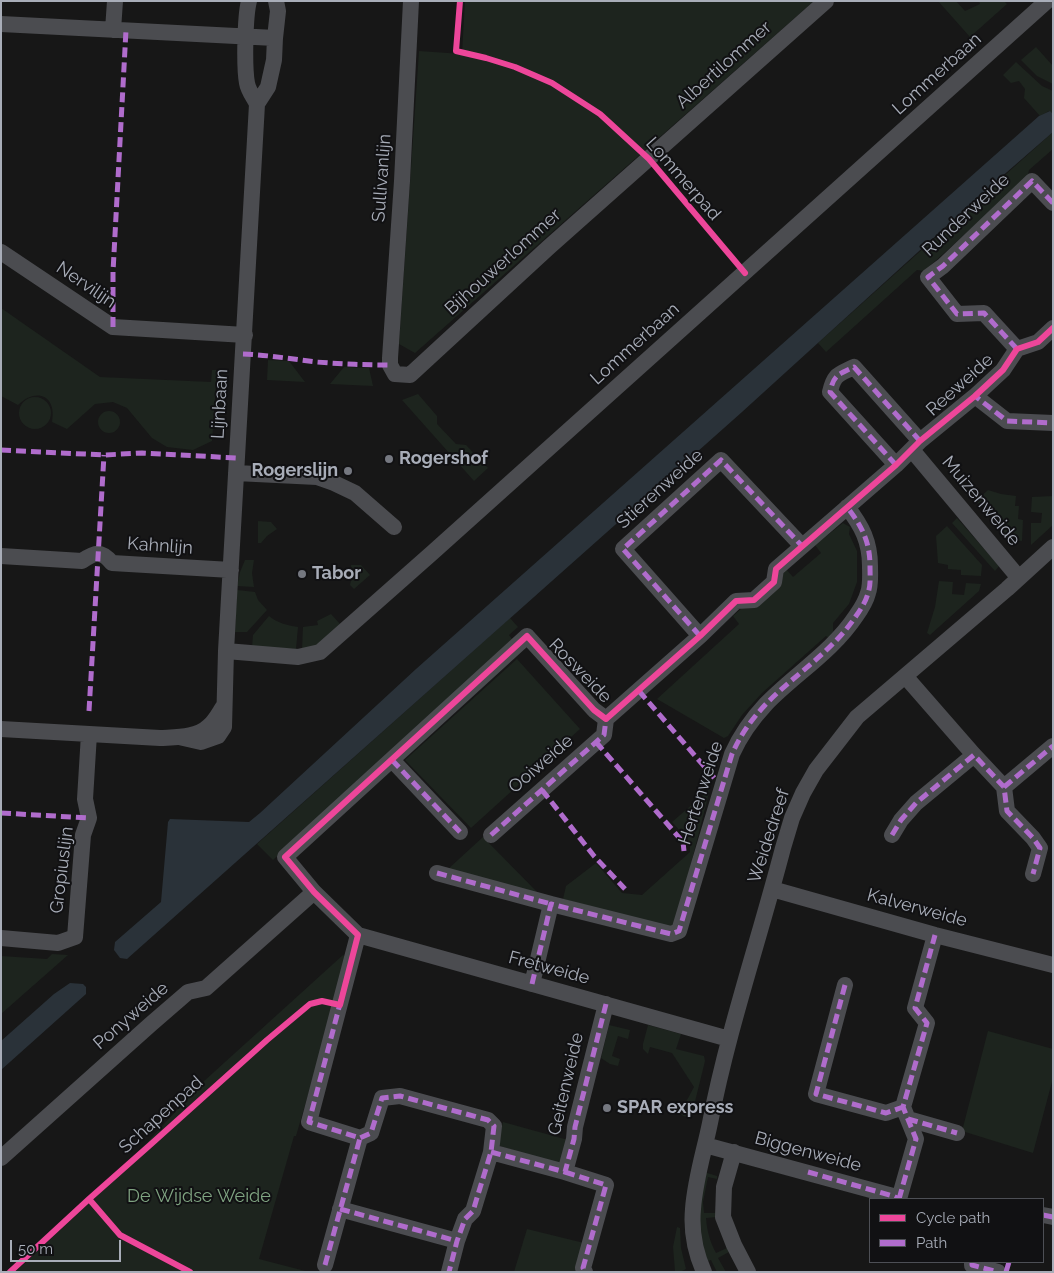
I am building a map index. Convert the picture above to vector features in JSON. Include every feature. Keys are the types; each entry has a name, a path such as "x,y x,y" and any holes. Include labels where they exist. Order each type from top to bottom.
{"street":[{"path":"113,30 115,1"},
{"name":"Lijnbaan","path":"250,1 246,37 247,84 257,104"},
{"name":"Lijnbaan","path":"1,729 160,738 179,737 199,733 209,726 223,707 257,104 268,87 274,60 278,11 276,1"},
{"name":"Sullivanlijn","path":"390,358 402,181 411,1"},
{"name":"Albertilommer","path":"649,159 826,1"},
{"name":"Lommerbaan","path":"226,652 298,657 320,652 1048,1"},
{"path":"1,24 275,38"},
{"name":"Bijhouwerlommer","path":"390,358 390,365 395,374 410,375 549,247 649,159"},
{"name":"Runderweide","path":"1017,349 984,313 957,314 928,277 943,266 1032,181 1053,203"},
{"name":"Nervilijn","path":"1,252 112,328 244,335"},
{"name":"Reeweide","path":"916,445 1003,370 1017,349 1038,342 1053,328"},
{"name":"Muizenweide","path":"896,465 830,392 836,376 854,367 1019,578"},
{"path":"975,396 1008,421 1053,423"},
{"name":"Rosweide","path":"358,935 314,892 285,857 527,636 594,710 606,718 639,691 736,601 754,600 774,582 776,569 896,465 916,445"},
{"name":"Stierenweide","path":"700,636 624,549 721,460 802,546"},
{"path":"236,473 317,477 355,493 394,527"},
{"name":"Hertenweide","path":"551,904 671,934 679,931 732,754 741,735 767,702 827,650 849,627 861,609 868,593 870,558 866,537 847,507"},
{"name":"Weidedreef","path":"704,1272 696,1251 693,1235 693,1210 697,1181 714,1099 730,1039 792,818 803,793 816,770 857,717 1053,547"},
{"name":"Kahnlijn","path":"1,556 82,561 90,555 97,553 106,556 112,563 231,570"},
{"path":"905,676 1004,788 1008,811 1040,848 1033,874"},
{"name":"Ooiweide","path":"492,835 604,735 606,718"},
{"name":"Gropiuslijn","path":"1,938 58,943 75,937 82,834 89,818 85,799 88,734"},
{"path":"1004,788 1053,746"},
{"path":"892,835 901,820 916,803 974,755"},
{"path":"392,760 460,832"},
{"path":"437,873 551,904 532,984"},
{"name":"Kalverweide","path":"772,889 935,935 1053,964"},
{"name":"Ponyweide","path":"1,1158 188,992 206,988 314,892"},
{"path":"358,935 309,1122 360,1138 371,1133 382,1098 400,1096 488,1120 494,1126 491,1152 473,1211 464,1220 449,1272"},
{"name":"Fretweide","path":"358,935 730,1039"},
{"path":"899,1198 916,1139 905,1113 927,1023 915,1008 935,935"},
{"path":"845,985 816,1094 886,1113 905,1113 957,1133"},
{"name":"Geitenweide","path":"565,1172 574,1139 574,1127 606,1004"},
{"path":"325,1265 360,1138"},
{"name":"Weidedreef","path":"693,1272 688,1259 685,1208 697,1160 705,1145"},
{"name":"Biggenweide","path":"705,1145 897,1198"},
{"path":"491,1152 606,1185 583,1268 585,1272"},
{"path":"734,1152 724,1187 723,1217 734,1245 748,1272"},
{"path":"340,1209 457,1241"},
{"path":"972,1263 972,1265 998,1272"}],"green space":[{"path":"465,1 814,1 415,353 399,344 419,51 462,54"},
{"path":"938,1 956,1 965,11 980,4 979,1 1004,1 1007,4 970,37"},
{"path":"1036,47 1053,66 1053,84 1037,76 1021,60"},
{"path":"1016,62 1042,86 1053,91 1053,114 1049,111 1040,116 1024,98 1025,89 1019,81 1011,83 1003,75"},
{"path":"1053,132 1053,149 1029,170 1027,179 924,271 917,270 826,352 818,343"},
{"path":"1,308 100,377 211,382 212,370 217,370 212,441 193,450 167,447 152,438 127,408 113,402 95,404 67,429 52,422 53,413 51,406 44,397 32,396 18,405 1,396"},
{"path":"268,360 289,361 305,382 267,380"},
{"path":"344,367 369,368 373,386 330,384"},
{"path":"418,394 437,416 437,424 456,444 466,445 488,468 474,481 402,400"},
{"path":"35,397 46,402 51,413 46,424 35,429 24,424 19,413 24,402"},
{"path":"109,411 117,414 120,422 117,430 109,433 101,430 98,422 101,414"},
{"path":"988,490 1016,496 1015,506 1019,506 1018,519 1023,520 1022,541 1010,540 976,501"},
{"path":"1053,496 1053,525 1031,545 1031,523 1041,523 1042,513 1031,512 1032,497"},
{"path":"957,518 999,566 995,571 952,523"},
{"path":"258,521 271,522 277,529 261,543 258,543"},
{"path":"843,523 850,527 849,534 857,551 857,582 849,604 833,623 833,636 830,639 826,636 762,693 742,715 728,736 724,738 657,699 739,624 733,616 786,569 793,577 821,553 815,545"},
{"path":"947,526 982,565 981,576 961,575 961,570 948,569 948,565 938,563 936,536"},
{"path":"245,560 254,560 252,573 254,587 237,586"},
{"path":"351,565 361,565 370,575 354,589 350,585 352,576"},
{"path":"939,581 953,582 952,594 964,595 966,583 981,584 979,591 930,635 927,633 935,607"},
{"path":"237,590 255,592 258,600 267,610 247,632 235,632"},
{"path":"331,614 341,625 316,647 302,649 303,627 318,625 317,621"},
{"path":"269,616 282,623 298,627 296,649 252,647 253,635"},
{"path":"510,618 518,627 509,635 514,642 273,860 257,844"},
{"path":"517,659 580,729 471,828 405,760"},
{"path":"710,789 674,925 669,928 563,899 566,886 596,863 622,893 642,895 690,852 690,842 672,822"},
{"path":"483,837 538,893 447,870"},
{"path":"52,954 68,955 1,1014 1,956 47,959"},
{"name":"De Wijdse Weide","path":"343,955 348,958 259,1259 309,1272 15,1272 100,1193 203,1082"},
{"path":"609,1025 630,1030 628,1039 618,1036 612,1056 620,1059 618,1066 610,1064 601,1058"},
{"path":"648,1025 681,1034 676,1049 704,1056 705,1061 691,1118 680,1113 694,1087 672,1053 650,1047 648,1054 643,1049"},
{"path":"988,1031 1053,1049 1053,1078 1033,1153 962,1131"},
{"path":"503,1122 568,1140 560,1162 556,1164 500,1146 498,1142"},
{"path":"704,1172 717,1176 717,1179 708,1177 703,1202 704,1213 717,1213 717,1217 706,1218 707,1227 710,1241 716,1253 727,1248 729,1252 718,1258 726,1272 717,1272 711,1260 705,1262 696,1214"},
{"path":"677,1227 680,1228 681,1248 686,1269 680,1272 675,1271 673,1247"},
{"path":"527,1229 584,1243 579,1272 514,1272"}],"shaded area":[{"path":"1050,111 1053,114 1053,132 984,192 742,412 127,959 120,958 114,950 115,942 161,902 168,822 170,819 249,822 416,669 1039,116"},
{"path":"70,983 83,984 86,987 86,994 1,1070 1,1041 54,994"}],"marked path":[{"path":"113,327 113,272 126,30"},
{"path":"1017,349 984,313 957,314 928,277 943,266 1032,181 1053,203"},
{"path":"243,354 325,363 390,365"},
{"path":"896,465 830,392 835,378 854,367 920,441"},
{"path":"978,393 975,396 1007,421 1053,423"},
{"path":"1,450 104,455 142,453 237,458"},
{"path":"89,711 104,455"},
{"path":"700,636 623,549 721,460 802,546"},
{"path":"532,984 551,904 671,934 679,931 732,754 739,740 766,704 836,641 856,616 866,599 870,583 869,549 861,528 847,507"},
{"path":"639,691 716,780"},
{"path":"491,835 604,735 606,719"},
{"path":"596,742 683,842 684,851"},
{"path":"1004,787 1053,746"},
{"path":"892,835 901,820 916,803 974,755 1004,787 1007,811 1040,848 1033,874"},
{"path":"392,760 460,832"},
{"path":"542,790 594,856 625,889"},
{"path":"1,813 89,818"},
{"path":"437,873 551,904"},
{"path":"899,1198 916,1139 903,1107 927,1023 915,1008 935,935"},
{"path":"845,985 816,1094 886,1113 903,1107"},
{"path":"341,1000 309,1122 360,1138 371,1133 382,1098 400,1096 488,1120 494,1126 491,1152 473,1211 465,1219 449,1272"},
{"path":"491,1152 565,1172 606,1004"},
{"path":"908,1119 957,1133"},
{"path":"325,1265 360,1138"},
{"path":"565,1172 606,1185 583,1268 585,1272"},
{"path":"808,1172 897,1198"},
{"path":"340,1209 457,1241"},
{"path":"1044,1215 1053,1217"},
{"path":"972,1263 972,1265 998,1272"},
{"path":"1006,1272 1009,1263"}],"cycle path":[{"name":"Lommerpad","path":"460,1 456,51 515,67 552,83 600,114 649,159 745,273"},
{"name":"Schapenpad","path":"10,1272 89,1199 310,1004 322,1001 340,1005 358,935 314,892 285,857 527,636 594,710 606,719 700,636 736,601 754,600 774,582 776,569 896,465 920,441 975,396 1003,370 1017,349 1038,342 1053,328"},
{"path":"89,1199 120,1235 190,1272"}],"place":[{"name":"Rogershof","path":"389,459"},
{"name":"Rogerslijn","path":"348,471"},
{"name":"Tabor","path":"302,574"},
{"name":"SPAR express","path":"607,1108"}]}
